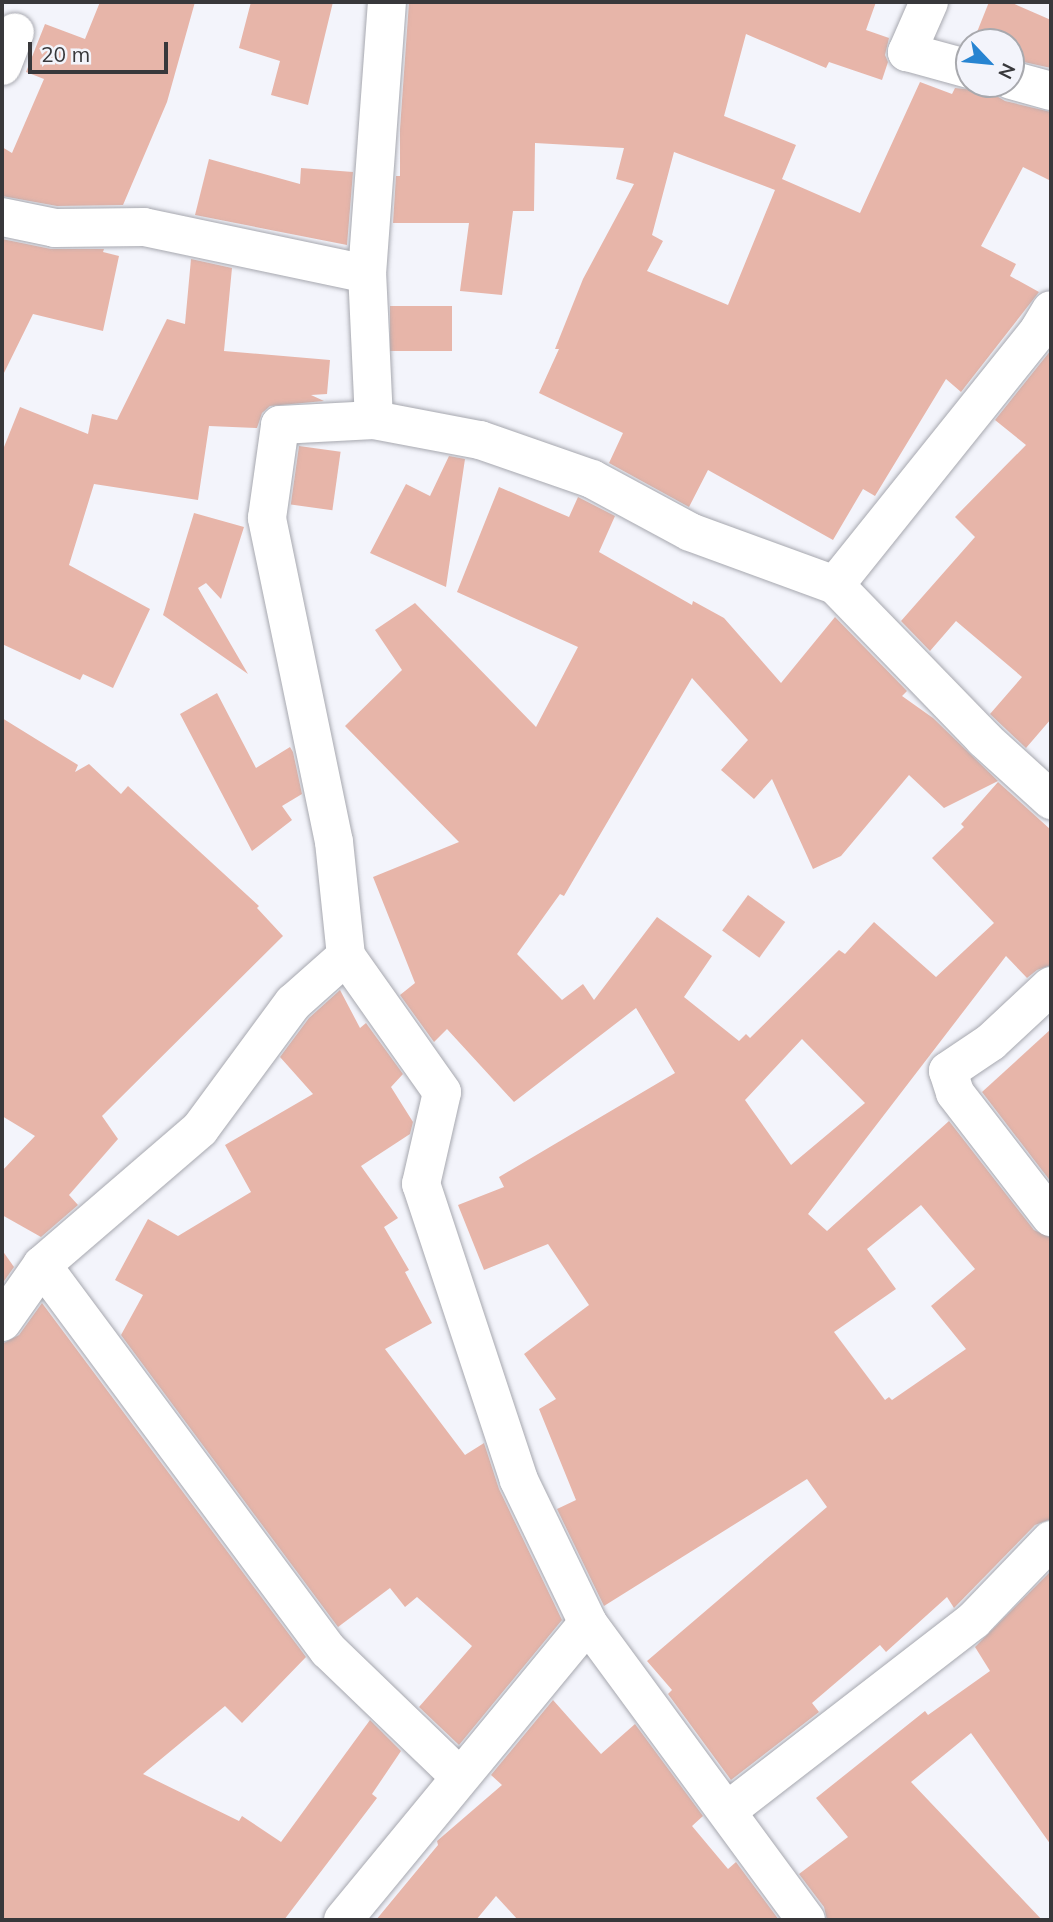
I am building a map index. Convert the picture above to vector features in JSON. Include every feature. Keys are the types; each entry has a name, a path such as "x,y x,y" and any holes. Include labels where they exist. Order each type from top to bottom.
{"street":[{"path":"374,420 367,274 387,2"},
{"path":"929,2 908,52 955,65"},
{"path":"1025,84 1051,91"},
{"path":"2,216 55,228 144,227 367,274"},
{"path":"835,585 1031,341 1051,310"},
{"path":"806,1920 588,1623 519,1480 421,1184 442,1092 346,956 334,842 267,518 280,425 374,420 480,440 592,479 690,532 835,585 984,739 1051,800"},
{"path":"2,1322 42,1265 200,1129 293,1003 346,956"},
{"path":"1051,986 991,1042 948,1071 955,1093 1051,1217"},
{"path":"42,1265 328,1650 460,1777"},
{"path":"727,1811 974,1620 1051,1540"},
{"path":"343,1920 588,1623"}],"building":[{"path":"100,2 195,2 167,102 123,205 57,206 2,196 2,147 12,153 44,79 26,72 45,24 85,39"},
{"path":"251,2 333,2 308,105 271,95 280,61 239,48"},
{"path":"409,2 876,2 866,30 889,38 885,55 888,62 882,80 829,62 826,68 746,34 724,116 796,145 782,179 860,213 920,82 952,94 955,88 955,98 1000,98 1051,112 1051,181 1023,167 981,246 1016,264 1010,276 1039,292 961,392 946,379 875,496 863,489 833,540 708,470 689,507 609,463 623,433 539,393 559,349 555,349 583,279 634,184 616,179 624,148 535,143 534,211 513,211 502,295 460,291 469,223 393,223 396,176 400,176 400,129","holes":["674,152 775,190 728,305 647,271 663,241 652,235"]},
{"path":"989,2 1010,2 1051,20 1051,68 1025,62 1025,28 979,28"},
{"path":"209,159 300,184 301,168 353,172 347,245 195,215"},
{"path":"2,239 51,249 104,249 103,252 119,256 103,331 33,314 2,377"},
{"path":"191,259 232,268 224,351 330,360 327,394 311,395 324,401 270,406 262,413 257,428 209,426 198,500 94,484 69,565 150,609 113,688 83,674 80,680 2,644 2,452 20,407 88,434 92,414 117,420 167,319 185,324"},
{"path":"390,306 452,306 452,351 390,351"},
{"path":"1051,350 1051,719 1026,748 990,714 1022,677 956,621 930,651 901,621 975,537 955,517 1026,445 995,420"},
{"path":"299,446 341,452 332,510 291,504"},
{"path":"449,456 465,459 446,587 370,553 406,484 430,496"},
{"path":"499,487 569,517 578,497 615,516 599,552 692,605 693,601 724,618 781,683 835,617 907,691 902,696 933,718 998,781 944,808 909,775 841,856 813,869 772,779 754,799 721,770 748,740 692,678 564,896 560,894 517,954 562,1000 583,984 594,1000 657,917 712,956 684,997 739,1041 746,1034 750,1038 839,950 845,954 874,922 936,977 994,923 932,858 964,827 961,824 998,782 1051,830 1051,965 1037,970 1027,978 1006,956 808,1214 827,1231 949,1121 1034,1230 1051,1238 1051,1519 1035,1525 954,1608 947,1597 886,1652 880,1645 812,1703 819,1712 731,1780 668,1694 672,1690 647,1661 827,1507 807,1479 604,1606 557,1509 576,1500 539,1409 556,1399 524,1354 589,1305 548,1244 484,1270 458,1205 504,1187 499,1177 675,1073 636,1008 514,1102 447,1029 434,1042 400,995 415,983 373,877 459,842 345,726 402,670 375,630 415,603 536,727 578,647 457,592","holes":["802,1039 865,1103 791,1165 745,1100","921,1205 975,1269 931,1306 966,1349 892,1400 889,1397 885,1400 834,1332 896,1289 867,1249"]},
{"path":"194,513 244,527 221,599 206,583 198,588 248,674 163,615"},
{"path":"217,693 256,768 290,747 293,752 302,794 282,806 292,820 252,851 180,714"},
{"path":"2,718 78,765 75,772 89,764 121,794 128,786 259,906 257,908 283,936 102,1116 118,1139 69,1195 78,1205 41,1237 2,1215 2,1171 35,1136 2,1116"},
{"path":"748,895 785,922 759,958 722,931"},
{"path":"340,990 360,1028 366,1023 403,1074 391,1087 413,1122 410,1134 361,1166 398,1218 384,1227 409,1270 405,1272 432,1323 385,1349 465,1455 484,1443 499,1489 562,1620 459,1745 419,1707 472,1646 417,1597 405,1607 390,1588 338,1627 121,1335 143,1295 115,1280 148,1219 178,1236 251,1192 225,1145 313,1094 280,1057 309,1018"},
{"path":"1051,1029 1051,1182 982,1092"},
{"path":"2,1250 14,1267 2,1284"},
{"path":"42,1303 306,1657 242,1723 225,1706 143,1774 239,1821 242,1816 281,1842 370,1720 401,1751 372,1794 377,1798 284,1920 2,1920 2,1344 19,1335"},
{"path":"1051,1571 1051,1845 971,1733 911,1782 1042,1920 827,1920 824,1907 799,1874 848,1837 816,1798 925,1711 928,1715 990,1671 975,1647"},
{"path":"553,1700 601,1754 635,1724 703,1816 692,1826 728,1869 736,1862 779,1920 518,1920 496,1896 476,1920 376,1920 438,1845 437,1841 502,1785 491,1775"}]}
